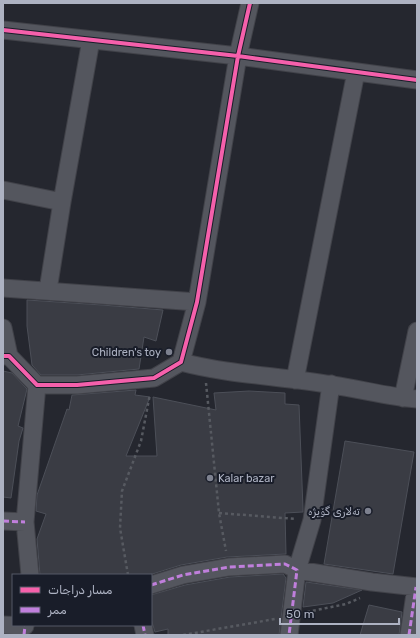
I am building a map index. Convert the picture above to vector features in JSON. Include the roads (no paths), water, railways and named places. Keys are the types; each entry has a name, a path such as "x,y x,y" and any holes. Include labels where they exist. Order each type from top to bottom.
{"street":[{"path":"3,328 6,356 37,385 77,385 154,378 181,362 198,302 238,56 250,3"},
{"path":"3,30 238,56 417,80"},
{"path":"48,290 90,40"},
{"path":"295,380 356,72"},
{"path":"3,190 62,202"},
{"path":"3,288 48,290 198,302"},
{"path":"181,362 205,369 332,384 410,398 417,331"},
{"path":"289,635 293,616 297,570 312,520 332,384"},
{"path":"30,574 25,522 37,385"},
{"path":"3,521 25,522"},
{"path":"152,585 183,574 229,567 285,564 297,570 372,582 417,587 409,635"},
{"path":"3,625 25,629"}],"place":[{"name":"Children's toy","path":"169,352"},
{"name":"Kalar bazar","path":"210,478"},
{"name":"تەلاری گۆیژە","path":"368,511"}]}
